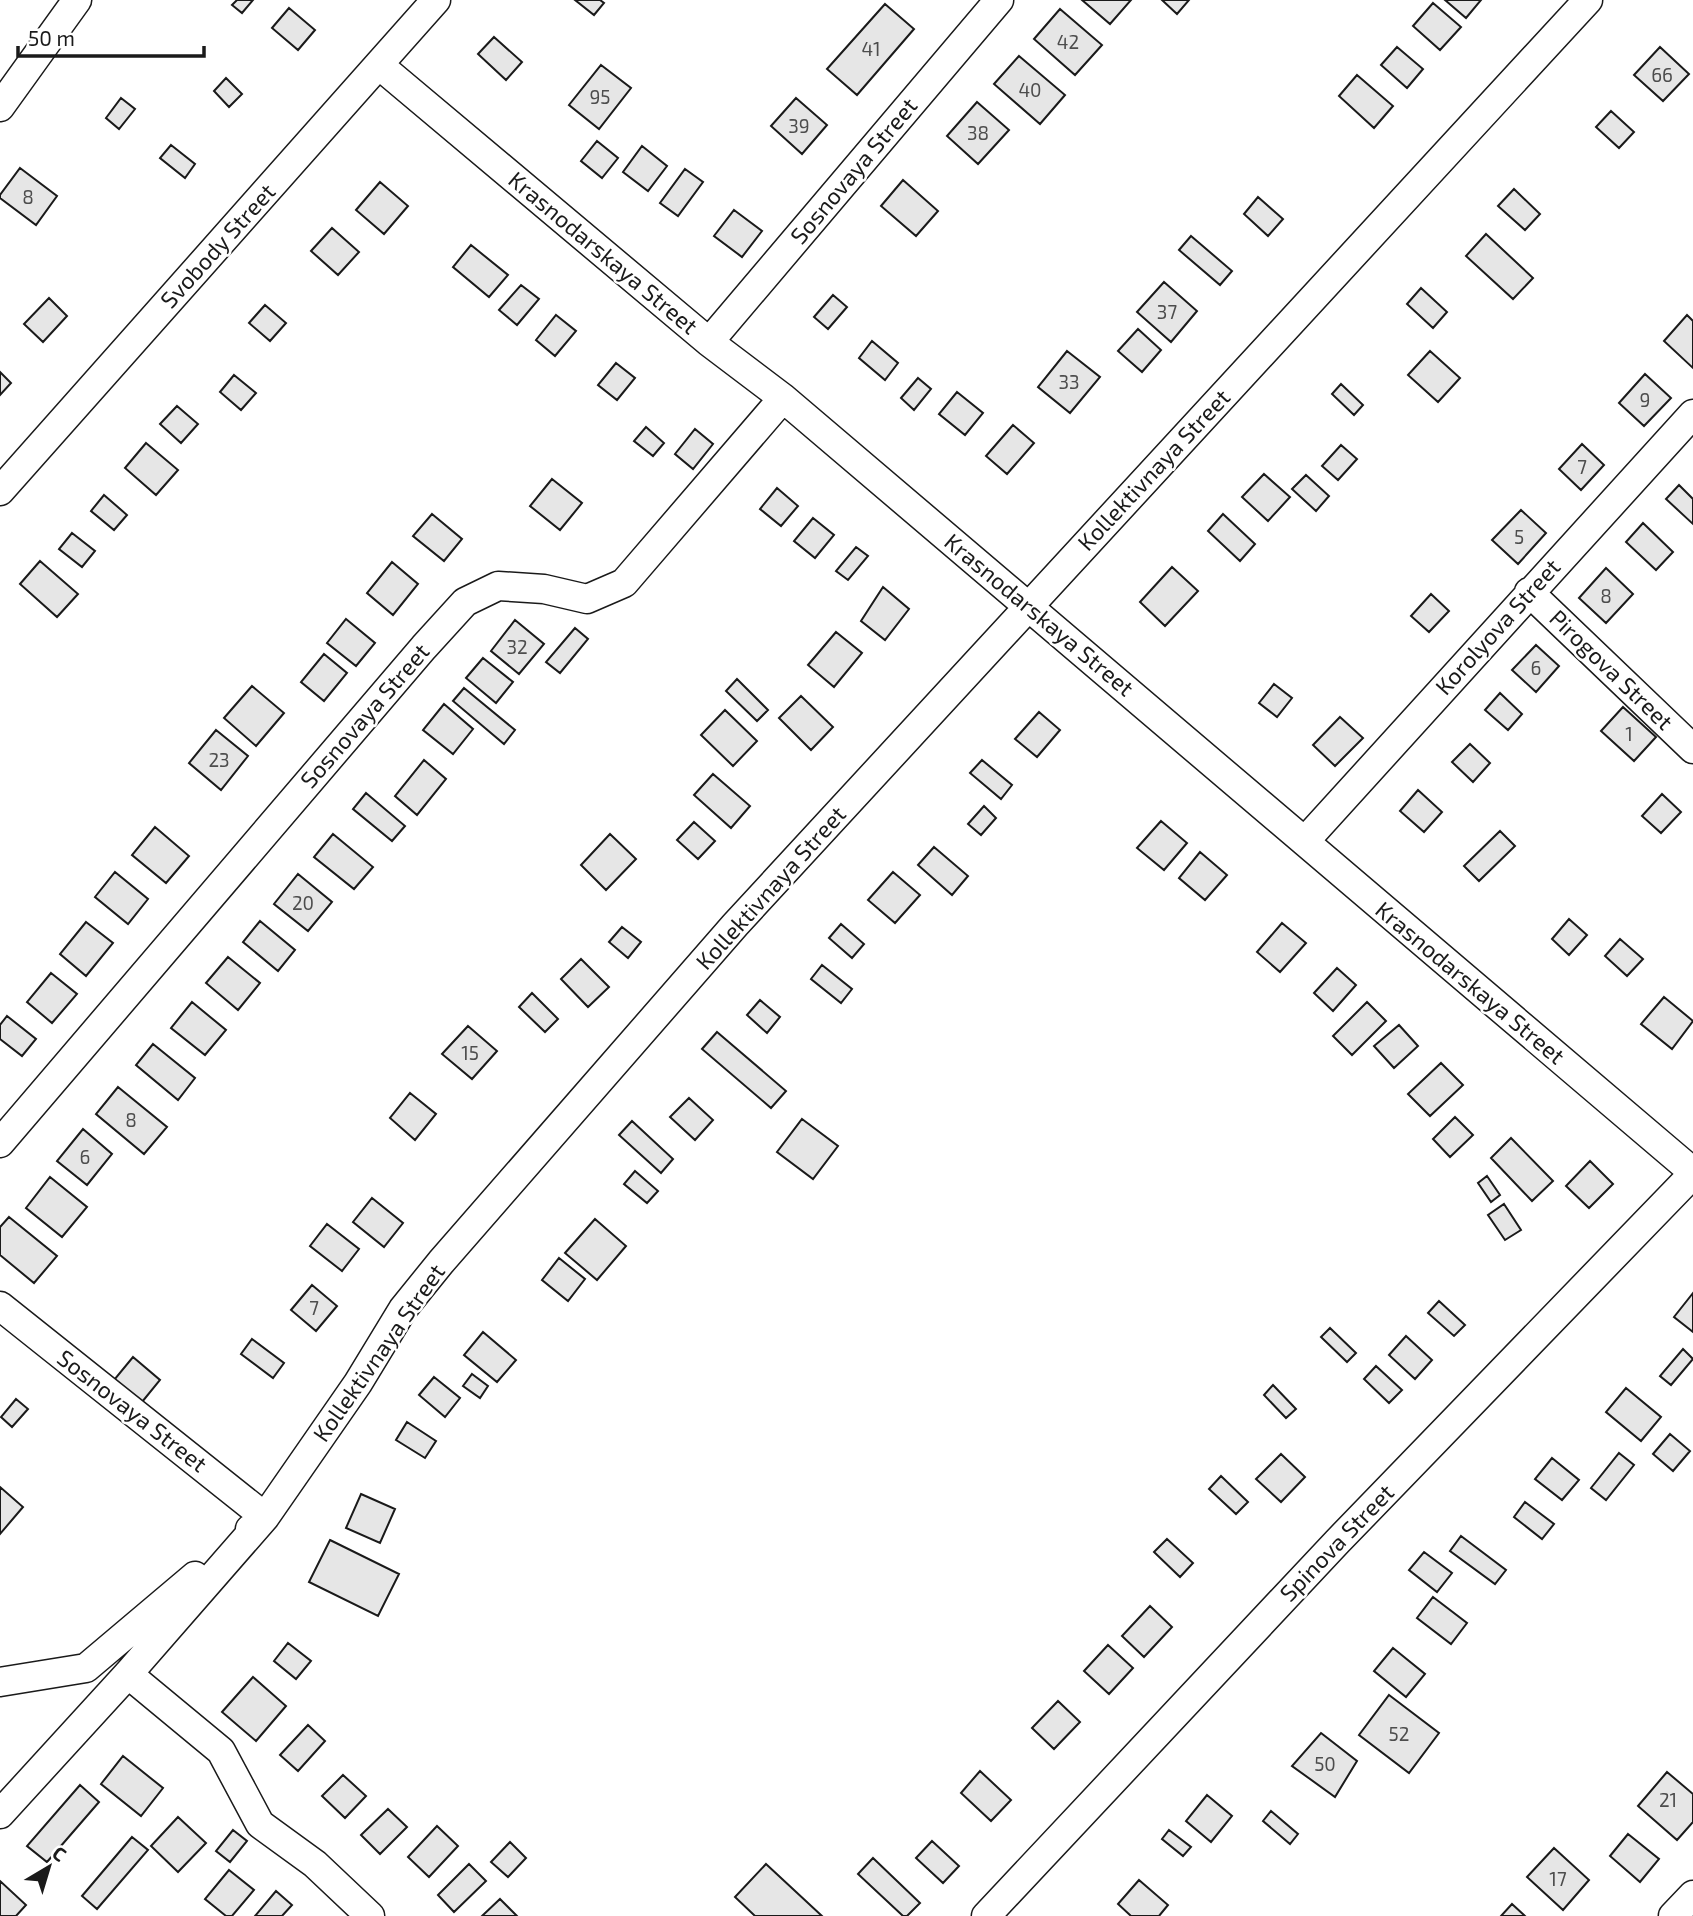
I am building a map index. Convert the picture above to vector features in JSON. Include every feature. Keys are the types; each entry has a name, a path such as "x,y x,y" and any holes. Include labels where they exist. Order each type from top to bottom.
{"street":[{"path":"0,107 77,0"},
{"name":"Svobody Street","path":"0,491 436,0"},
{"name":"Sosnovaya Street","path":"709,342 999,0"},
{"name":"Kollektivnaya Street","path":"0,1814 128,1674 265,1517 358,1383 403,1309 735,925 1588,0"},
{"name":"Krasnodarskaya Street","path":"379,65 709,342 783,398 1693,1173"},
{"name":"Sosnovaya Street","path":"0,1143 424,646 466,602 498,586 544,589 587,599 624,583 783,398"},
{"name":"Korolyova Street","path":"1305,841 1693,414"},
{"name":"Pirogova Street","path":"1530,592 1693,749"},
{"name":"Spinova Street","path":"986,1916 1337,1542 1693,1173"},
{"name":"Sosnovaya Street","path":"0,1306 265,1517"},
{"path":"0,1682 86,1668 265,1517"},
{"path":"128,1674 220,1751 260,1824 314,1864 370,1916"},
{"path":"1673,1916 1693,1895"}],"building":[{"path":"237,0 253,0 242,13 232,5"},
{"path":"575,0 600,0 604,3 594,15"},
{"path":"1082,0 1131,0 1110,24"},
{"path":"1162,0 1189,0 1177,14"},
{"path":"1445,0 1481,0 1466,18"},
{"path":"1433,3 1461,27 1440,50 1413,26"},
{"path":"885,4 914,29 857,95 827,69"},
{"path":"289,8 315,30 298,50 272,28"},
{"path":"1060,9 1102,45 1075,75 1034,39"},
{"path":"494,37 522,62 506,80 478,54"},
{"path":"1397,47 1423,69 1407,88 1381,65"},
{"path":"1660,47 1689,74 1663,101 1634,75"},
{"path":"1019,56 1065,95 1040,124 994,84"},
{"path":"601,65 631,88 599,129 569,105"},
{"path":"1357,75 1393,106 1374,128 1339,96"},
{"path":"226,78 242,94 229,107 214,91"},
{"path":"121,98 135,109 119,129 106,118"},
{"path":"796,98 827,125 802,154 771,126"},
{"path":"977,102 1009,130 978,164 947,136"},
{"path":"1611,111 1634,132 1619,148 1596,127"},
{"path":"597,141 618,158 602,178 581,161"},
{"path":"171,145 195,164 185,178 160,158"},
{"path":"642,146 667,166 648,191 623,172"},
{"path":"20,168 57,196 36,225 0,198"},
{"path":"685,169 703,182 678,216 660,203"},
{"path":"903,180 938,211 916,236 881,206"},
{"path":"380,182 408,206 384,234 356,210"},
{"path":"1514,189 1540,214 1525,230 1498,206"},
{"path":"1258,197 1283,219 1268,236 1244,214"},
{"path":"734,210 762,231 742,257 714,236"},
{"path":"332,228 359,252 338,275 311,251"},
{"path":"1486,234 1533,278 1513,299 1466,256"},
{"path":"1191,236 1232,271 1220,285 1179,250"},
{"path":"471,245 508,275 489,297 453,267"},
{"path":"1164,282 1197,311 1171,342 1137,312"},
{"path":"521,285 539,299 517,325 499,310"},
{"path":"1421,288 1447,312 1433,328 1407,304"},
{"path":"833,295 847,307 828,329 814,317"},
{"path":"49,298 67,316 43,342 24,324"},
{"path":"265,305 286,323 270,341 249,323"},
{"path":"556,315 576,331 555,356 536,340"},
{"path":"1687,315 1693,321 1693,368 1664,341"},
{"path":"1138,329 1161,350 1142,372 1118,351"},
{"path":"872,341 898,363 885,380 859,358"},
{"path":"1067,351 1100,377 1070,413 1038,387"},
{"path":"1430,351 1460,378 1438,402 1408,375"},
{"path":"616,363 635,378 617,400 598,385"},
{"path":"0,372 11,383 0,395"},
{"path":"1645,374 1671,398 1644,426 1619,403"},
{"path":"234,375 256,393 241,410 220,392"},
{"path":"918,378 931,389 914,410 901,398"},
{"path":"1341,384 1363,405 1354,415 1332,394"},
{"path":"957,392 983,413 965,435 939,414"},
{"path":"177,406 198,424 181,443 160,424"},
{"path":"1013,425 1034,443 1007,474 986,456"},
{"path":"646,427 664,443 653,456 634,441"},
{"path":"695,429 713,444 693,469 675,454"},
{"path":"146,443 178,470 156,495 125,468"},
{"path":"1582,444 1604,465 1581,490 1559,469"},
{"path":"1341,445 1357,459 1338,480 1322,466"},
{"path":"1264,474 1290,497 1268,521 1242,497"},
{"path":"1306,475 1329,496 1316,511 1292,489"},
{"path":"552,479 582,503 560,530 530,506"},
{"path":"1679,485 1693,499 1693,524 1666,499"},
{"path":"777,488 798,506 781,526 760,509"},
{"path":"104,495 127,515 114,530 91,511"},
{"path":"1521,510 1546,533 1518,564 1492,540"},
{"path":"432,514 462,539 444,561 413,536"},
{"path":"1223,514 1255,544 1240,561 1208,531"},
{"path":"813,518 834,535 815,558 794,541"},
{"path":"1643,523 1673,552 1656,570 1626,542"},
{"path":"72,533 95,551 82,567 59,549"},
{"path":"856,547 868,556 848,580 836,571"},
{"path":"40,561 78,594 57,617 20,584"},
{"path":"392,562 418,584 393,615 367,593"},
{"path":"1172,567 1198,591 1165,626 1140,602"},
{"path":"1606,568 1633,594 1606,623 1579,598"},
{"path":"883,587 909,609 885,640 861,621"},
{"path":"1431,594 1449,611 1429,632 1411,616"},
{"path":"346,619 375,643 356,666 327,643"},
{"path":"515,620 544,644 519,674 491,651"},
{"path":"575,628 588,639 560,673 546,662"},
{"path":"836,632 862,653 834,687 808,665"},
{"path":"1536,645 1559,666 1536,692 1512,670"},
{"path":"324,654 347,673 324,701 301,682"},
{"path":"483,658 513,682 496,703 466,678"},
{"path":"737,679 768,710 757,721 726,691"},
{"path":"1274,684 1292,698 1277,717 1259,703"},
{"path":"252,686 284,713 256,746 224,718"},
{"path":"464,688 515,730 504,744 453,701"},
{"path":"1500,693 1522,714 1508,730 1485,710"},
{"path":"801,696 833,727 811,750 779,718"},
{"path":"444,704 473,729 453,754 423,730"},
{"path":"1623,707 1656,737 1634,761 1601,731"},
{"path":"725,710 757,741 733,766 701,735"},
{"path":"1039,712 1060,730 1037,757 1015,739"},
{"path":"1340,717 1363,738 1335,766 1313,745"},
{"path":"216,730 248,756 221,790 189,763"},
{"path":"1470,744 1490,763 1473,782 1452,762"},
{"path":"424,760 446,779 417,815 395,796"},
{"path":"982,760 1012,785 1001,799 970,773"},
{"path":"713,774 750,806 731,828 694,795"},
{"path":"1418,790 1442,812 1424,832 1400,811"},
{"path":"366,793 405,826 392,841 353,809"},
{"path":"1662,794 1681,812 1661,833 1642,816"},
{"path":"984,806 996,818 981,835 968,824"},
{"path":"1161,821 1187,843 1164,870 1137,848"},
{"path":"694,822 715,841 698,859 677,840"},
{"path":"155,827 189,856 166,883 132,855"},
{"path":"1500,831 1515,846 1479,881 1464,866"},
{"path":"333,834 373,867 354,889 314,857"},
{"path":"610,834 636,859 606,890 581,865"},
{"path":"934,847 968,876 952,895 918,865"},
{"path":"1200,852 1227,875 1205,900 1179,878"},
{"path":"115,872 148,899 128,924 95,897"},
{"path":"893,872 920,895 895,923 868,900"},
{"path":"298,874 332,902 308,931 274,904"},
{"path":"1569,919 1587,935 1569,955 1552,939"},
{"path":"260,921 295,950 278,971 243,942"},
{"path":"86,922 113,943 86,976 60,954"},
{"path":"1282,923 1306,943 1280,972 1257,952"},
{"path":"841,924 864,944 852,958 829,938"},
{"path":"622,927 641,942 628,958 609,942"},
{"path":"1620,939 1643,959 1627,976 1605,956"},
{"path":"228,957 260,983 238,1010 206,983"},
{"path":"581,959 609,987 588,1007 561,979"},
{"path":"822,965 852,989 841,1003 811,979"},
{"path":"1337,968 1356,985 1333,1011 1314,993"},
{"path":"51,973 77,994 52,1023 27,1002"},
{"path":"532,993 558,1019 545,1032 519,1007"},
{"path":"1664,997 1693,1021 1672,1049 1641,1024"},
{"path":"760,1000 780,1017 767,1033 747,1015"},
{"path":"192,1002 226,1030 205,1055 171,1028"},
{"path":"1367,1002 1386,1021 1352,1055 1333,1036"},
{"path":"7,1016 36,1039 22,1056 0,1039 0,1025"},
{"path":"1399,1025 1418,1046 1394,1068 1374,1046"},
{"path":"468,1026 497,1051 472,1079 442,1054"},
{"path":"717,1032 786,1091 771,1108 702,1049"},
{"path":"153,1044 195,1078 178,1100 136,1065"},
{"path":"1441,1063 1463,1085 1430,1116 1408,1094"},
{"path":"118,1087 167,1127 144,1154 96,1114"},
{"path":"410,1093 436,1114 415,1140 390,1118"},
{"path":"689,1098 713,1120 695,1140 670,1117"},
{"path":"1455,1117 1473,1135 1450,1157 1433,1139"},
{"path":"802,1119 838,1146 813,1179 777,1152"},
{"path":"632,1121 673,1159 661,1173 619,1135"},
{"path":"83,1129 112,1154 87,1185 57,1161"},
{"path":"1511,1138 1553,1181 1532,1201 1491,1158"},
{"path":"1590,1161 1613,1184 1589,1208 1566,1186"},
{"path":"635,1171 658,1191 647,1203 624,1184"},
{"path":"1487,1176 1500,1195 1491,1202 1478,1183"},
{"path":"50,1177 87,1207 62,1237 26,1208"},
{"path":"372,1198 403,1223 384,1247 353,1222"},
{"path":"1504,1204 1521,1230 1505,1240 1488,1215"},
{"path":"9,1217 57,1256 34,1283 0,1255 0,1227"},
{"path":"595,1219 626,1246 597,1280 565,1253"},
{"path":"327,1224 359,1249 342,1271 310,1246"},
{"path":"559,1258 585,1279 568,1301 542,1280"},
{"path":"312,1285 337,1306 316,1331 291,1310"},
{"path":"1693,1293 1693,1332 1674,1317"},
{"path":"1439,1301 1465,1325 1454,1336 1428,1313"},
{"path":"1330,1328 1356,1353 1347,1362 1321,1337"},
{"path":"483,1332 516,1360 497,1382 464,1355"},
{"path":"1406,1336 1432,1360 1415,1379 1389,1355"},
{"path":"252,1339 284,1363 273,1378 241,1354"},
{"path":"1683,1349 1693,1359 1671,1385 1660,1376"},
{"path":"133,1357 160,1380 142,1402 114,1380"},
{"path":"1376,1366 1402,1390 1389,1403 1364,1379"},
{"path":"472,1374 488,1386 480,1398 463,1386"},
{"path":"434,1377 460,1398 445,1417 419,1395"},
{"path":"1273,1385 1296,1409 1286,1418 1264,1395"},
{"path":"1626,1388 1661,1417 1641,1441 1606,1412"},
{"path":"16,1399 28,1409 12,1427 1,1417"},
{"path":"407,1422 436,1441 425,1458 396,1440"},
{"path":"1670,1434 1690,1451 1673,1471 1653,1454"},
{"path":"1619,1453 1634,1465 1606,1500 1591,1488"},
{"path":"1281,1454 1305,1477 1281,1502 1256,1479"},
{"path":"1552,1458 1579,1480 1562,1500 1535,1479"},
{"path":"1221,1476 1248,1502 1236,1514 1209,1489"},
{"path":"0,1487 23,1507 0,1534"},
{"path":"361,1494 395,1509 380,1543 346,1528"},
{"path":"1525,1502 1554,1524 1542,1539 1514,1517"},
{"path":"1461,1536 1506,1570 1495,1584 1450,1551"},
{"path":"1167,1539 1193,1563 1180,1577 1154,1552"},
{"path":"330,1540 399,1574 378,1616 309,1582"},
{"path":"1424,1552 1452,1573 1437,1592 1409,1570"},
{"path":"1433,1597 1467,1623 1451,1644 1417,1618"},
{"path":"1150,1606 1172,1627 1144,1657 1122,1636"},
{"path":"288,1643 311,1661 296,1679 274,1661"},
{"path":"1108,1645 1133,1668 1109,1694 1084,1671"},
{"path":"1393,1648 1425,1674 1406,1697 1374,1671"},
{"path":"253,1677 286,1706 256,1741 222,1712"},
{"path":"1389,1695 1439,1733 1409,1773 1359,1735"},
{"path":"1058,1701 1080,1722 1054,1749 1032,1728"},
{"path":"308,1725 325,1741 298,1771 280,1755"},
{"path":"1321,1733 1357,1761 1335,1797 1292,1766"},
{"path":"123,1756 163,1788 141,1816 101,1784"},
{"path":"980,1771 1011,1800 991,1821 961,1793"},
{"path":"1667,1772 1693,1794 1693,1822 1677,1840 1638,1806"},
{"path":"343,1775 366,1796 345,1818 322,1796"},
{"path":"80,1785 99,1802 47,1862 27,1846"},
{"path":"1207,1795 1232,1816 1211,1842 1186,1821"},
{"path":"388,1809 407,1827 380,1854 361,1835"},
{"path":"1271,1811 1298,1834 1290,1844 1263,1821"},
{"path":"178,1817 206,1843 178,1872 151,1846"},
{"path":"437,1826 458,1846 429,1877 408,1857"},
{"path":"233,1830 247,1841 230,1862 216,1851"},
{"path":"1169,1830 1191,1847 1183,1856 1162,1839"},
{"path":"1628,1834 1659,1859 1640,1882 1610,1856"},
{"path":"132,1837 148,1850 97,1909 82,1896"},
{"path":"932,1841 959,1866 943,1883 916,1858"},
{"path":"510,1842 526,1858 508,1877 491,1862"},
{"path":"1554,1848 1589,1880 1563,1910 1527,1877"},
{"path":"873,1858 920,1903 907,1916 903,1916 858,1874"},
{"path":"469,1864 486,1881 454,1912 438,1895"},
{"path":"766,1864 822,1916 755,1916 735,1897"},
{"path":"229,1870 254,1890 232,1916 226,1916 205,1899"},
{"path":"1139,1880 1168,1905 1159,1916 1131,1916 1118,1904"},
{"path":"0,1881 26,1905 16,1916 0,1916"},
{"path":"276,1891 292,1905 282,1916 255,1916"},
{"path":"500,1899 517,1916 482,1916"},
{"path":"1512,1904 1525,1916 1501,1916"}]}
